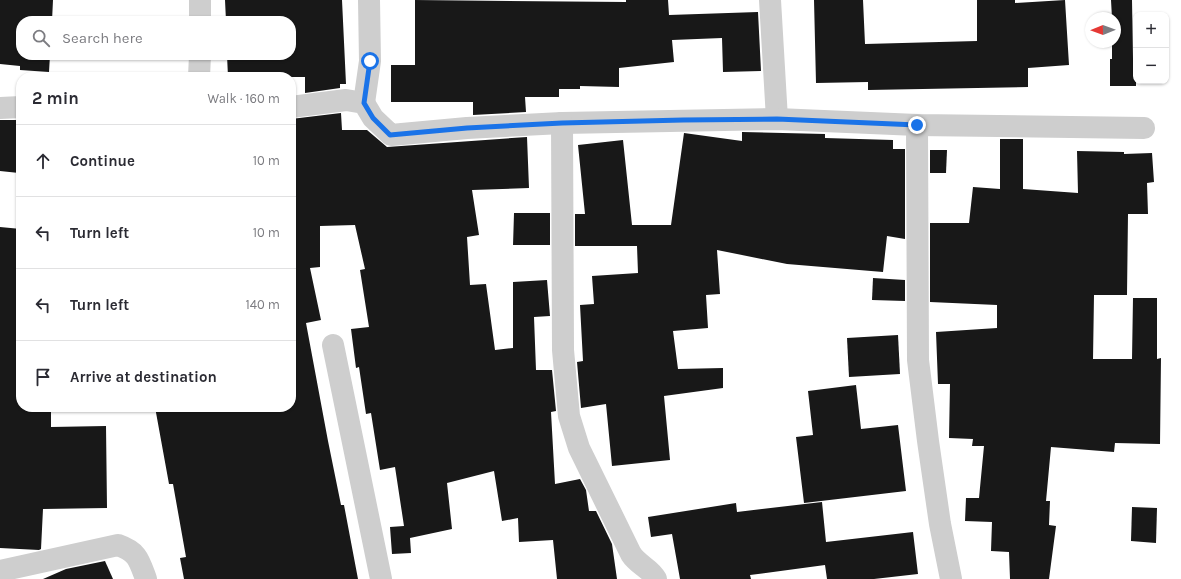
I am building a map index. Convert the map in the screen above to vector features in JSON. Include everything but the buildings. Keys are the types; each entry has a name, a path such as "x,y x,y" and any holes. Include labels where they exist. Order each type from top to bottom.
{"street":[{"path":"200,0 200,16"},
{"path":"369,0 370,61 364,103 373,118 390,135 467,128 562,123 777,119 917,125 1144,128"},
{"path":"770,0 777,119"},
{"path":"200,60 200,72"},
{"path":"296,106 346,100 364,103"},
{"path":"0,108 16,107"},
{"path":"562,123 563,350 569,416 579,448 631,554 638,564 652,572 656,579"},
{"path":"917,125 918,360 940,524 951,579"},
{"path":"333,345 380,579"},
{"path":"0,571 118,545 131,550 141,564 146,579"}],"route":[{"path":"370,61 364,103 373,118 390,135 467,128 562,123 683,120 777,119 917,125"}]}
